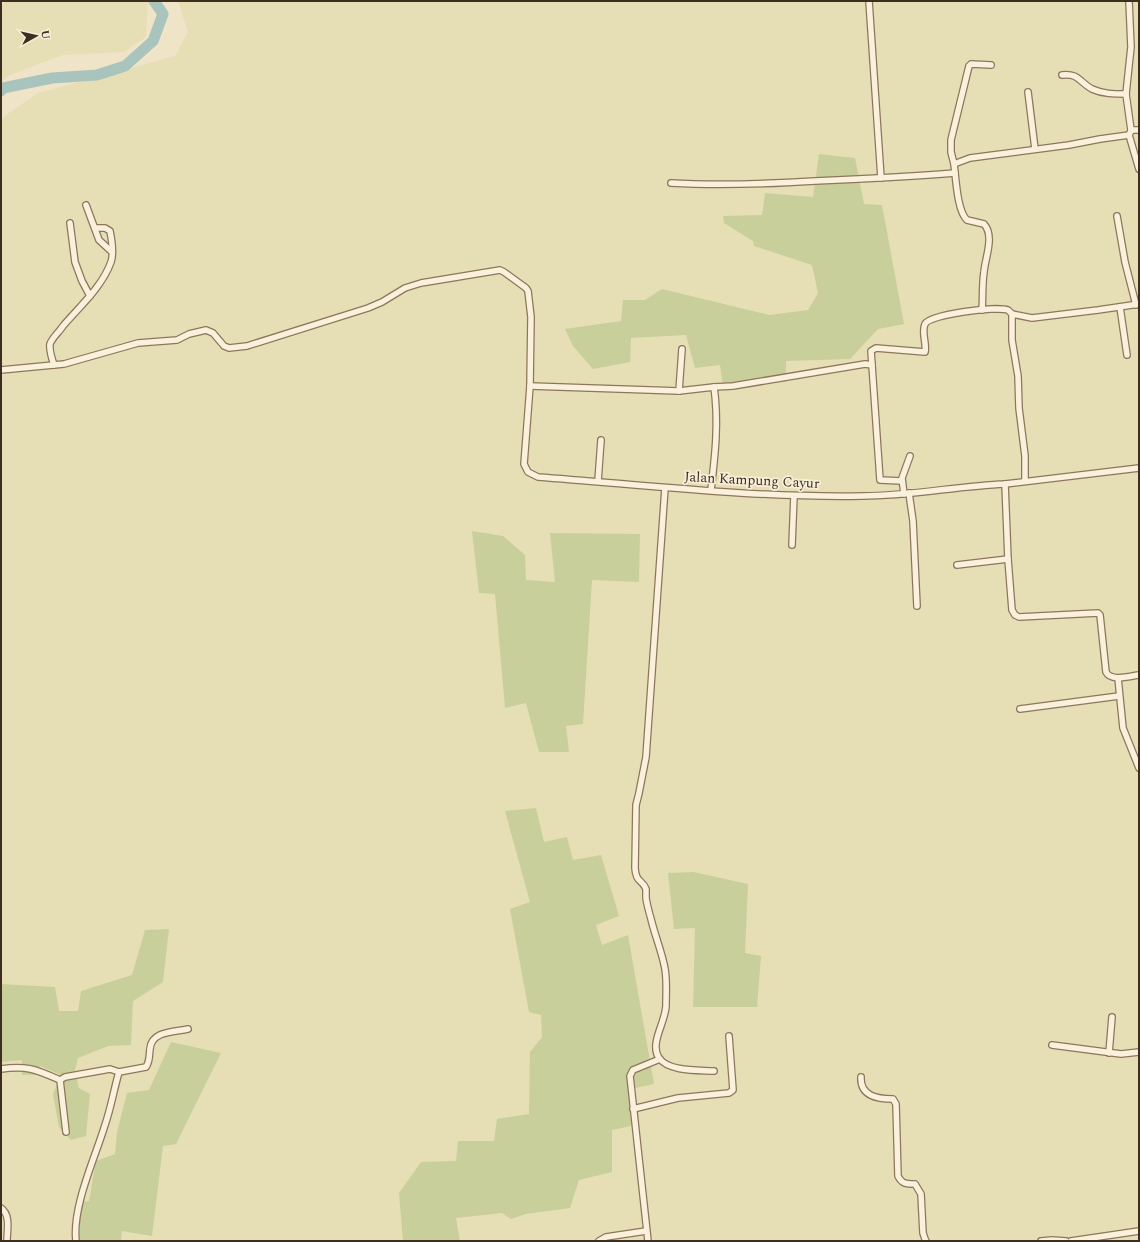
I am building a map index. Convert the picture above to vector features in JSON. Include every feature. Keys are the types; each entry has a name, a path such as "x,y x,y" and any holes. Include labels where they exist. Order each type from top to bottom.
{"street":[{"path":"869,1 881,178"},
{"path":"1129,1 1131,47 1126,94 1130,132 1139,169"},
{"path":"982,310 984,272 990,243 988,231 982,222 968,221 964,219 960,208 951,152 951,140 969,66 972,64 991,65"},
{"path":"1062,75 1074,75 1100,92 1126,94"},
{"path":"1028,92 1035,149"},
{"path":"954,164 970,158 1069,145 1139,130"},
{"path":"671,182 718,185 881,178 955,173"},
{"path":"86,205 94,228 101,242 112,252"},
{"path":"902,481 880,480 871,351 876,348 925,352 924,330 926,324 929,320 950,314 982,310 1008,310 1012,314 1032,318 1137,304 1125,262 1117,216"},
{"path":"70,223 75,262 82,281 90,296"},
{"path":"1,370 54,365 50,343 90,296 100,282 111,261 112,252 110,231 105,228 94,228"},
{"name":"Jalan Kampung Cayur","path":"54,365 83,359 138,343 177,340 189,334 206,330 213,333 224,346 229,348 247,346 368,308 382,302 405,288 421,283 497,270 504,272 528,291 531,317 530,386 524,464 528,472 538,477 665,488 794,496 864,496 906,494 1139,468"},
{"path":"1120,307 1127,355"},
{"path":"1012,314 1012,340 1018,376 1020,415 1025,456 1025,481"},
{"path":"679,392 682,349"},
{"path":"530,386 679,392 740,385 865,364 872,365"},
{"path":"711,490 716,443 717,409 714,387"},
{"path":"598,481 601,440"},
{"path":"910,456 904,470 902,481 913,521 917,606"},
{"path":"1004,484 1012,610 1015,615 1019,617 1099,614 1106,672 1110,677 1118,678 1139,675"},
{"path":"665,488 646,757 636,805 634,851 636,876 643,884 646,891 650,917 665,969 665,1016 656,1044 656,1050 660,1059 665,1064 675,1067 714,1071"},
{"path":"792,545 794,496"},
{"path":"957,565 1008,559"},
{"path":"1118,678 1123,728 1139,768"},
{"path":"1020,709 1119,696"},
{"path":"1109,1053 1112,1017"},
{"path":"60,1080 65,1077 110,1069 119,1072 146,1067 149,1062 150,1047 155,1037 188,1029"},
{"path":"633,1110 678,1098 731,1092 733,1090 729,1036"},
{"path":"1052,1045 1121,1054 1139,1052"},
{"path":"648,1241 630,1080 632,1072 660,1059"},
{"path":"1,1069 21,1067 30,1068 60,1080"},
{"path":"76,1241 75,1228 78,1210 88,1174 106,1123 119,1072"},
{"path":"861,1077 862,1087 865,1092 872,1097 893,1099 896,1104 898,1176 901,1182 905,1184 915,1184 920,1190 923,1233 926,1241"},
{"path":"60,1080 66,1132"},
{"path":"1,1208 5,1211 7,1218 7,1241"},
{"path":"599,1241 602,1238 611,1236 646,1231"},
{"path":"1071,1241 1139,1231"},
{"path":"1041,1241 1066,1241"}],"shaded area":[{"path":"5,1 147,1 146,37 124,52 63,55 10,75 1,82 1,7"},
{"path":"178,1 1139,1 1139,1241 1,1241 1,122 3,117 38,93 175,56 188,32"}],"green space":[{"path":"819,154 855,158 864,204 882,205 904,324 878,329 850,359 786,361 786,382 741,383 723,386 720,365 695,368 686,335 631,338 630,362 593,369 573,346 565,329 621,321 623,300 645,300 662,289 769,315 808,310 818,293 812,265 754,246 753,241 724,223 723,216 762,215 765,193 813,197"},
{"path":"472,531 503,536 525,555 526,580 555,582 550,533 640,534 639,582 592,580 583,724 566,726 569,752 539,752 526,703 505,708 495,594 479,593"},
{"path":"536,808 544,842 567,837 573,860 601,855 619,916 596,925 602,945 628,935 654,1084 630,1089 631,1126 612,1130 612,1172 579,1180 570,1208 526,1214 511,1219 502,1213 456,1218 460,1241 403,1241 399,1193 421,1162 456,1161 458,1141 494,1141 497,1119 529,1114 530,1052 542,1037 541,1015 529,1012 510,909 530,902 505,811"},
{"path":"693,872 748,884 745,953 761,956 757,1007 693,1007 695,928 674,929 668,873"},
{"path":"169,929 163,982 133,1001 131,1045 108,1046 78,1058 75,1070 79,1088 90,1094 86,1136 71,1140 59,1127 53,1094 61,1075 40,1066 37,1075 22,1075 22,1060 1,1062 1,984 55,987 59,1011 78,1011 81,991 132,975 145,930"},
{"path":"171,1042 221,1053 176,1144 163,1146 152,1236 122,1231 121,1241 77,1241 76,1203 89,1201 96,1161 115,1154 117,1132 127,1093 149,1090"}],"waterway":[{"path":"1,91 3,88 52,78 97,75 125,66 153,41 163,14 154,1"}]}
